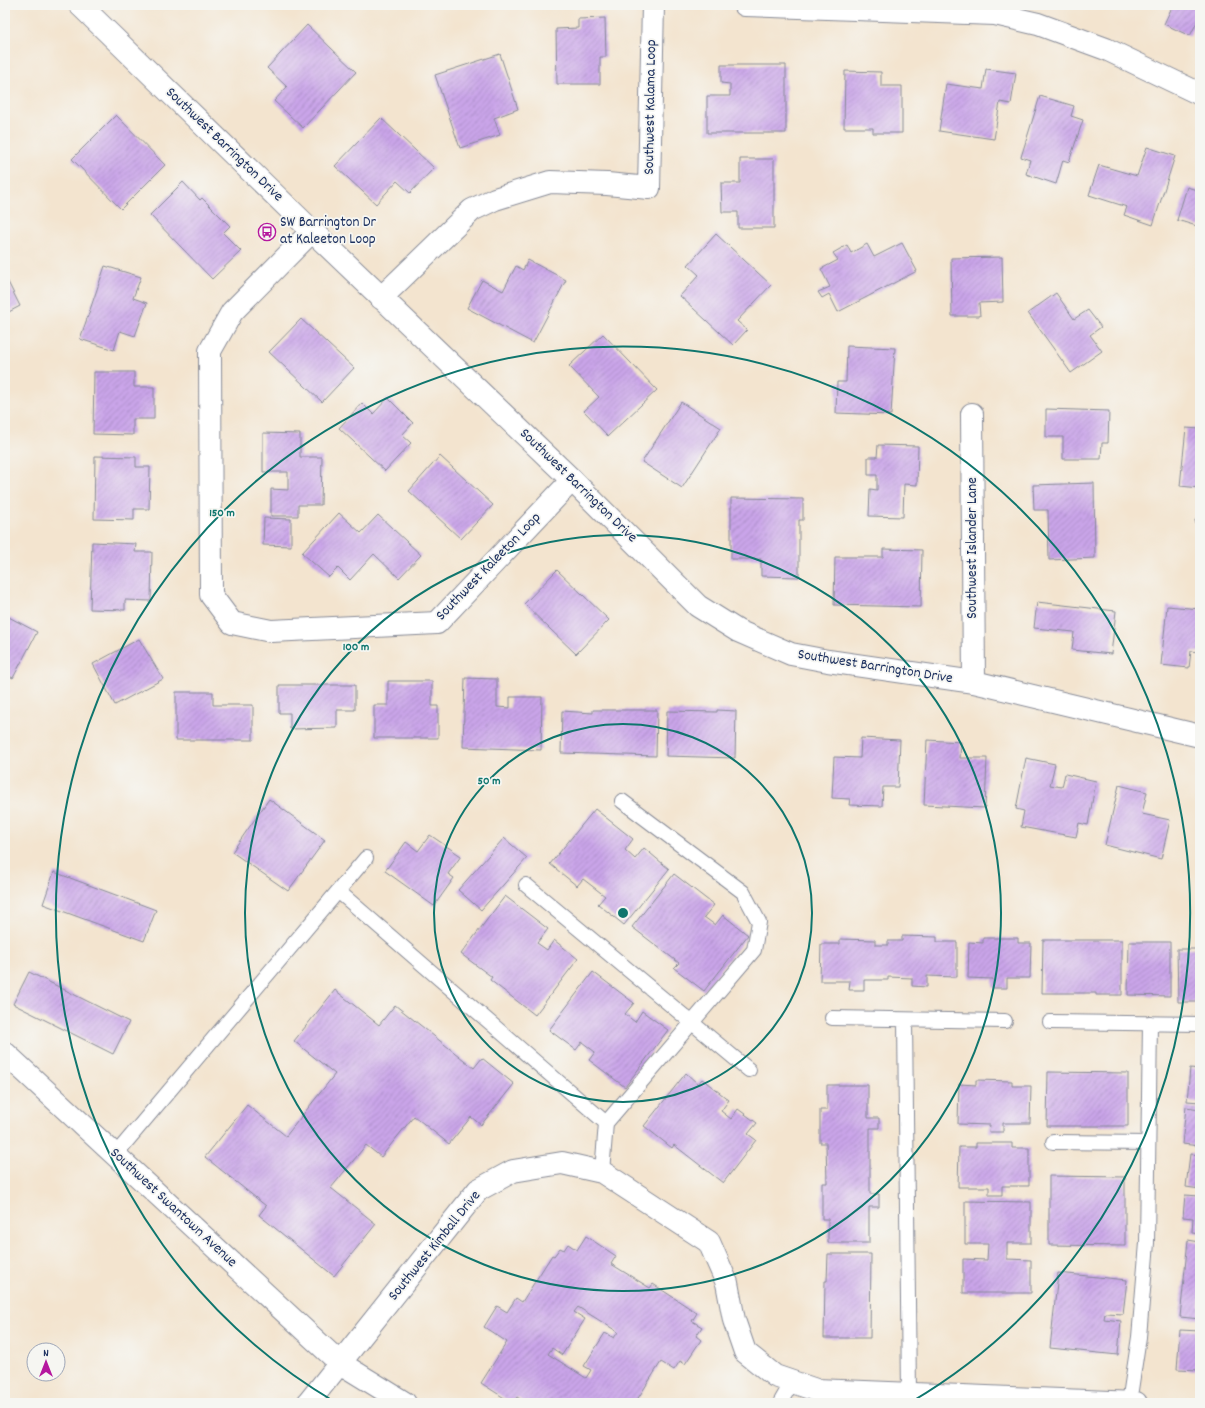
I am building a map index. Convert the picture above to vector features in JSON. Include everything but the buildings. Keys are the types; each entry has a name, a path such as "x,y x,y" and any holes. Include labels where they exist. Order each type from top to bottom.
{"street":[{"name":"Southwest Barrington Drive","path":"80,5 381,298 572,480 698,606 738,631 791,654 828,661 974,682 1200,736"},
{"name":"Southwest Kalama Loop","path":"381,298 472,210 495,199 550,182 606,184 649,188 653,5"},
{"path":"745,5 996,9 1106,48 1200,94"},
{"name":"Southwest Kaleeton Loop","path":"312,231 232,312 210,351 211,595 232,623 271,631 437,623 572,480"},
{"name":"Southwest Islander Lane","path":"972,414 974,682"},
{"name":"Southwest Swantown Avenue","path":"5,1053 340,1363 405,1403"},
{"name":"Southwest Kimball Drive","path":"308,1403 478,1190 513,1171 562,1163 602,1172 709,1242 727,1283 734,1320 745,1352 775,1376 816,1390 854,1398 909,1394 1136,1403"}],"lane":[{"path":"602,1172 606,1123 754,950 759,922 743,892 622,801"},
{"path":"115,1155 366,858"},
{"path":"526,885 749,1070"},
{"path":"338,891 606,1123"},
{"path":"832,1018 1005,1021"},
{"path":"905,1020 909,1394"},
{"path":"1050,1022 1200,1024"},
{"path":"1129,1403 1139,1337 1147,1243 1150,1023"},
{"path":"1053,1142 1148,1143"},
{"path":"780,1403 792,1382"}],"place":[{"name":"SW Barrington Dr at Kaleeton Loop","path":"267,232"}]}
